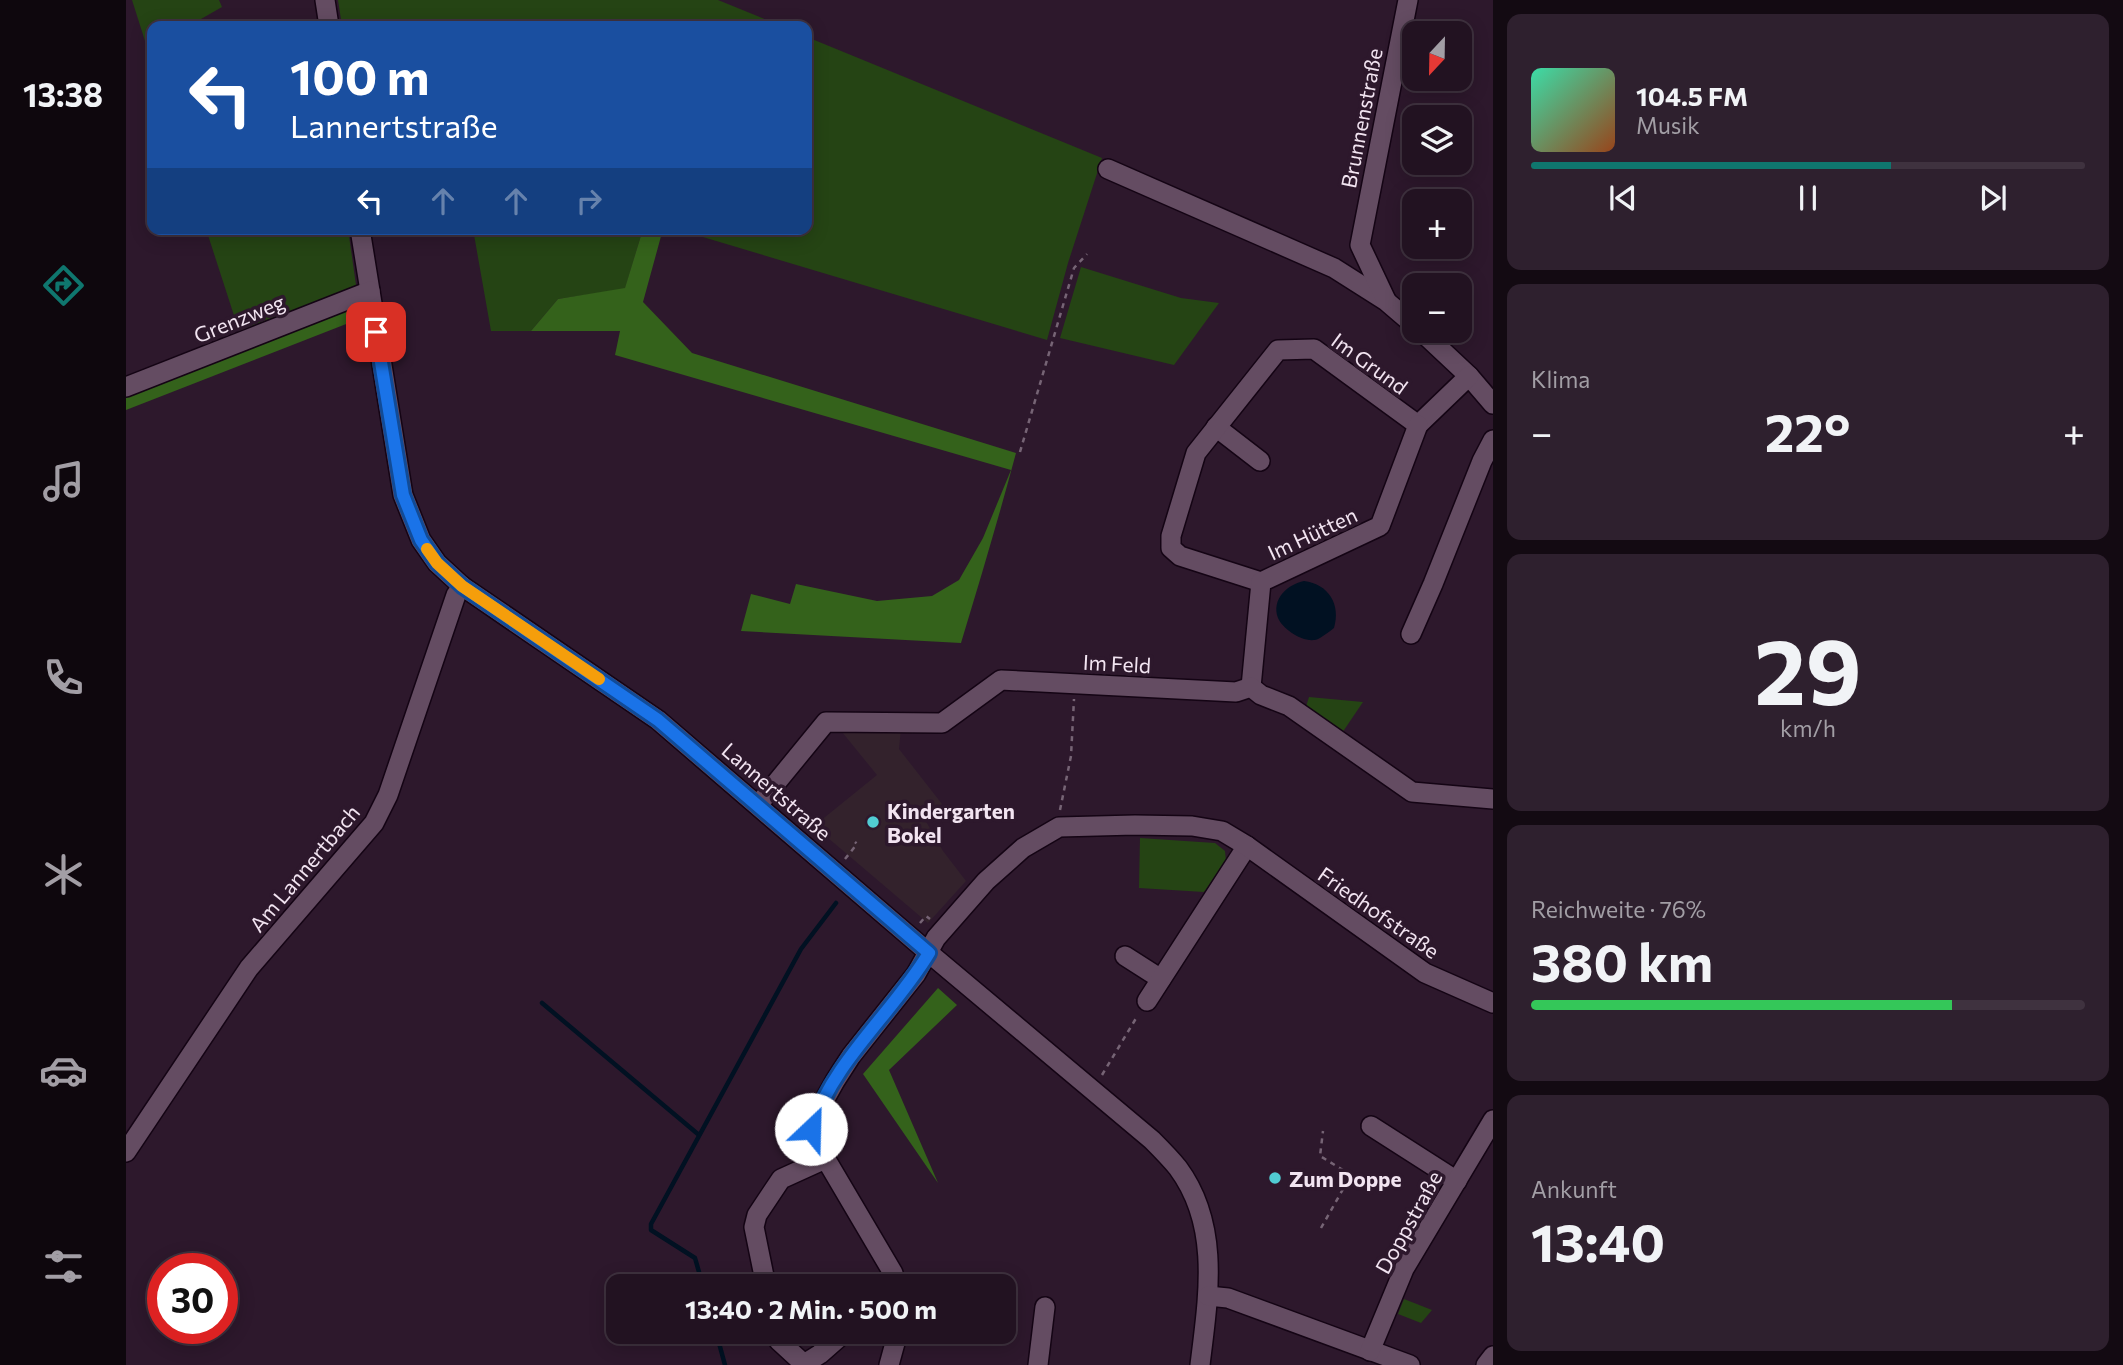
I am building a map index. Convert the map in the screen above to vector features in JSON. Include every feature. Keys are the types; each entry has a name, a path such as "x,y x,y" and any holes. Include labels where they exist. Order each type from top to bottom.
{"street":[{"path":"325,0 328,21"},
{"name":"Brunnenstraße","path":"1360,245 1408,0"},
{"path":"1108,169 1334,268 1402,314"},
{"name":"Lannertstraße","path":"361,235 403,495 421,540 437,563 462,586 658,720 1152,1140 1178,1169 1201,1212 1205,1226 1209,1251 1208,1296 1200,1365"},
{"path":"1334,268 1347,261 1360,245 1386,301"},
{"name":"Grenzweg","path":"126,387 370,291"},
{"path":"1434,343 1469,376 1493,404"},
{"name":"Im Grund","path":"1261,582 1181,556 1171,548 1171,536 1196,453 1278,350 1314,349 1418,425"},
{"path":"1418,425 1469,376"},
{"name":"Im Hütten","path":"1251,687 1261,582 1380,526 1418,425"},
{"path":"1216,427 1260,461"},
{"path":"1411,634 1493,440"},
{"name":"Am Lannertbach","path":"126,1152 249,968 374,823 388,795 456,595 462,586"},
{"name":"Im Feld","path":"758,804 826,722 943,723 1001,680 1236,692 1251,687"},
{"path":"1251,687 1261,695 1289,706 1412,792 1493,799"},
{"name":"Friedhofstraße","path":"893,1274 814,1139 811,1129 815,1117 851,1056 916,974 936,938 986,881 1023,848 1059,827 1135,824 1192,826 1222,831 1425,973 1493,1003"},
{"path":"1147,1001 1247,846"},
{"path":"1125,957 1161,979"},
{"name":"Doppstraße","path":"1370,1351 1404,1269 1493,1120"},
{"path":"1371,1126 1457,1181"},
{"path":"764,1274 754,1227 757,1215 781,1179 825,1159"},
{"path":"1208,1296 1228,1298 1410,1365"},
{"path":"1038,1365 1045,1307"},
{"path":"782,1344 804,1364 831,1344"},
{"path":"889,1365 895,1344"},
{"path":"1486,1365 1493,1356"}],"path":[{"path":"1020,452 1074,268 1087,254"},
{"path":"1059,827 1071,756 1074,684"},
{"path":"799,814 821,836"},
{"path":"837,852 845,859 857,844 855,842"},
{"path":"920,923 926,916 930,919 937,912 950,922"},
{"path":"1093,1090 1147,1001"},
{"path":"1321,1228 1351,1175 1320,1156 1323,1131"}],"shaded area":[{"name":"Kindergarten Bokel","path":"850,726 901,729 899,749 942,804 924,818 943,851 966,881 928,923 814,826 877,775 842,732"}],"green space":[{"path":"132,0 219,0 222,7 198,21 147,21 147,47"},
{"path":"338,0 718,0 770,21 341,21"},
{"path":"812,39 1102,158 1068,263 1047,340 696,235 812,235"},
{"path":"208,235 349,235 356,285 240,334"},
{"path":"474,235 641,235 625,289 558,299 531,331 491,331"},
{"path":"641,235 661,235 643,302 692,353 1016,453 961,643 741,631 751,594 790,604 796,584 877,601 932,596 959,580 983,538 1011,470 615,355 620,331 531,331 558,299 625,288"},
{"path":"1081,267 1181,298 1219,303 1174,365 1060,338"},
{"path":"357,304 359,319 126,410 126,396"},
{"path":"1309,697 1363,702 1342,733 1305,710"},
{"path":"1140,838 1215,843 1225,851 1226,861 1204,892 1139,888"},
{"path":"938,988 957,1005 889,1070 938,1183 863,1074"},
{"path":"1404,1299 1432,1310 1421,1323 1398,1314"}],"water":[{"path":"1304,581 1326,591 1336,611 1334,628 1315,640 1290,632 1281,623 1276,611 1282,594 1292,585"}],"waterway":[{"path":"700,1274 695,1258 651,1230 651,1224 801,949 836,903"},
{"path":"542,1003 699,1135"},
{"path":"719,1344 725,1365"}],"slow traffic":[{"path":"427,549 437,563 462,586 599,679"}],"place":[{"name":"Kindergarten Bokel","path":"873,822"},
{"name":"Zum Doppe","path":"1275,1178"}],"route":[{"path":"376,332 403,495 421,540 437,563 462,586 658,720 929,953 916,974 851,1056 815,1117 811,1129"}]}
